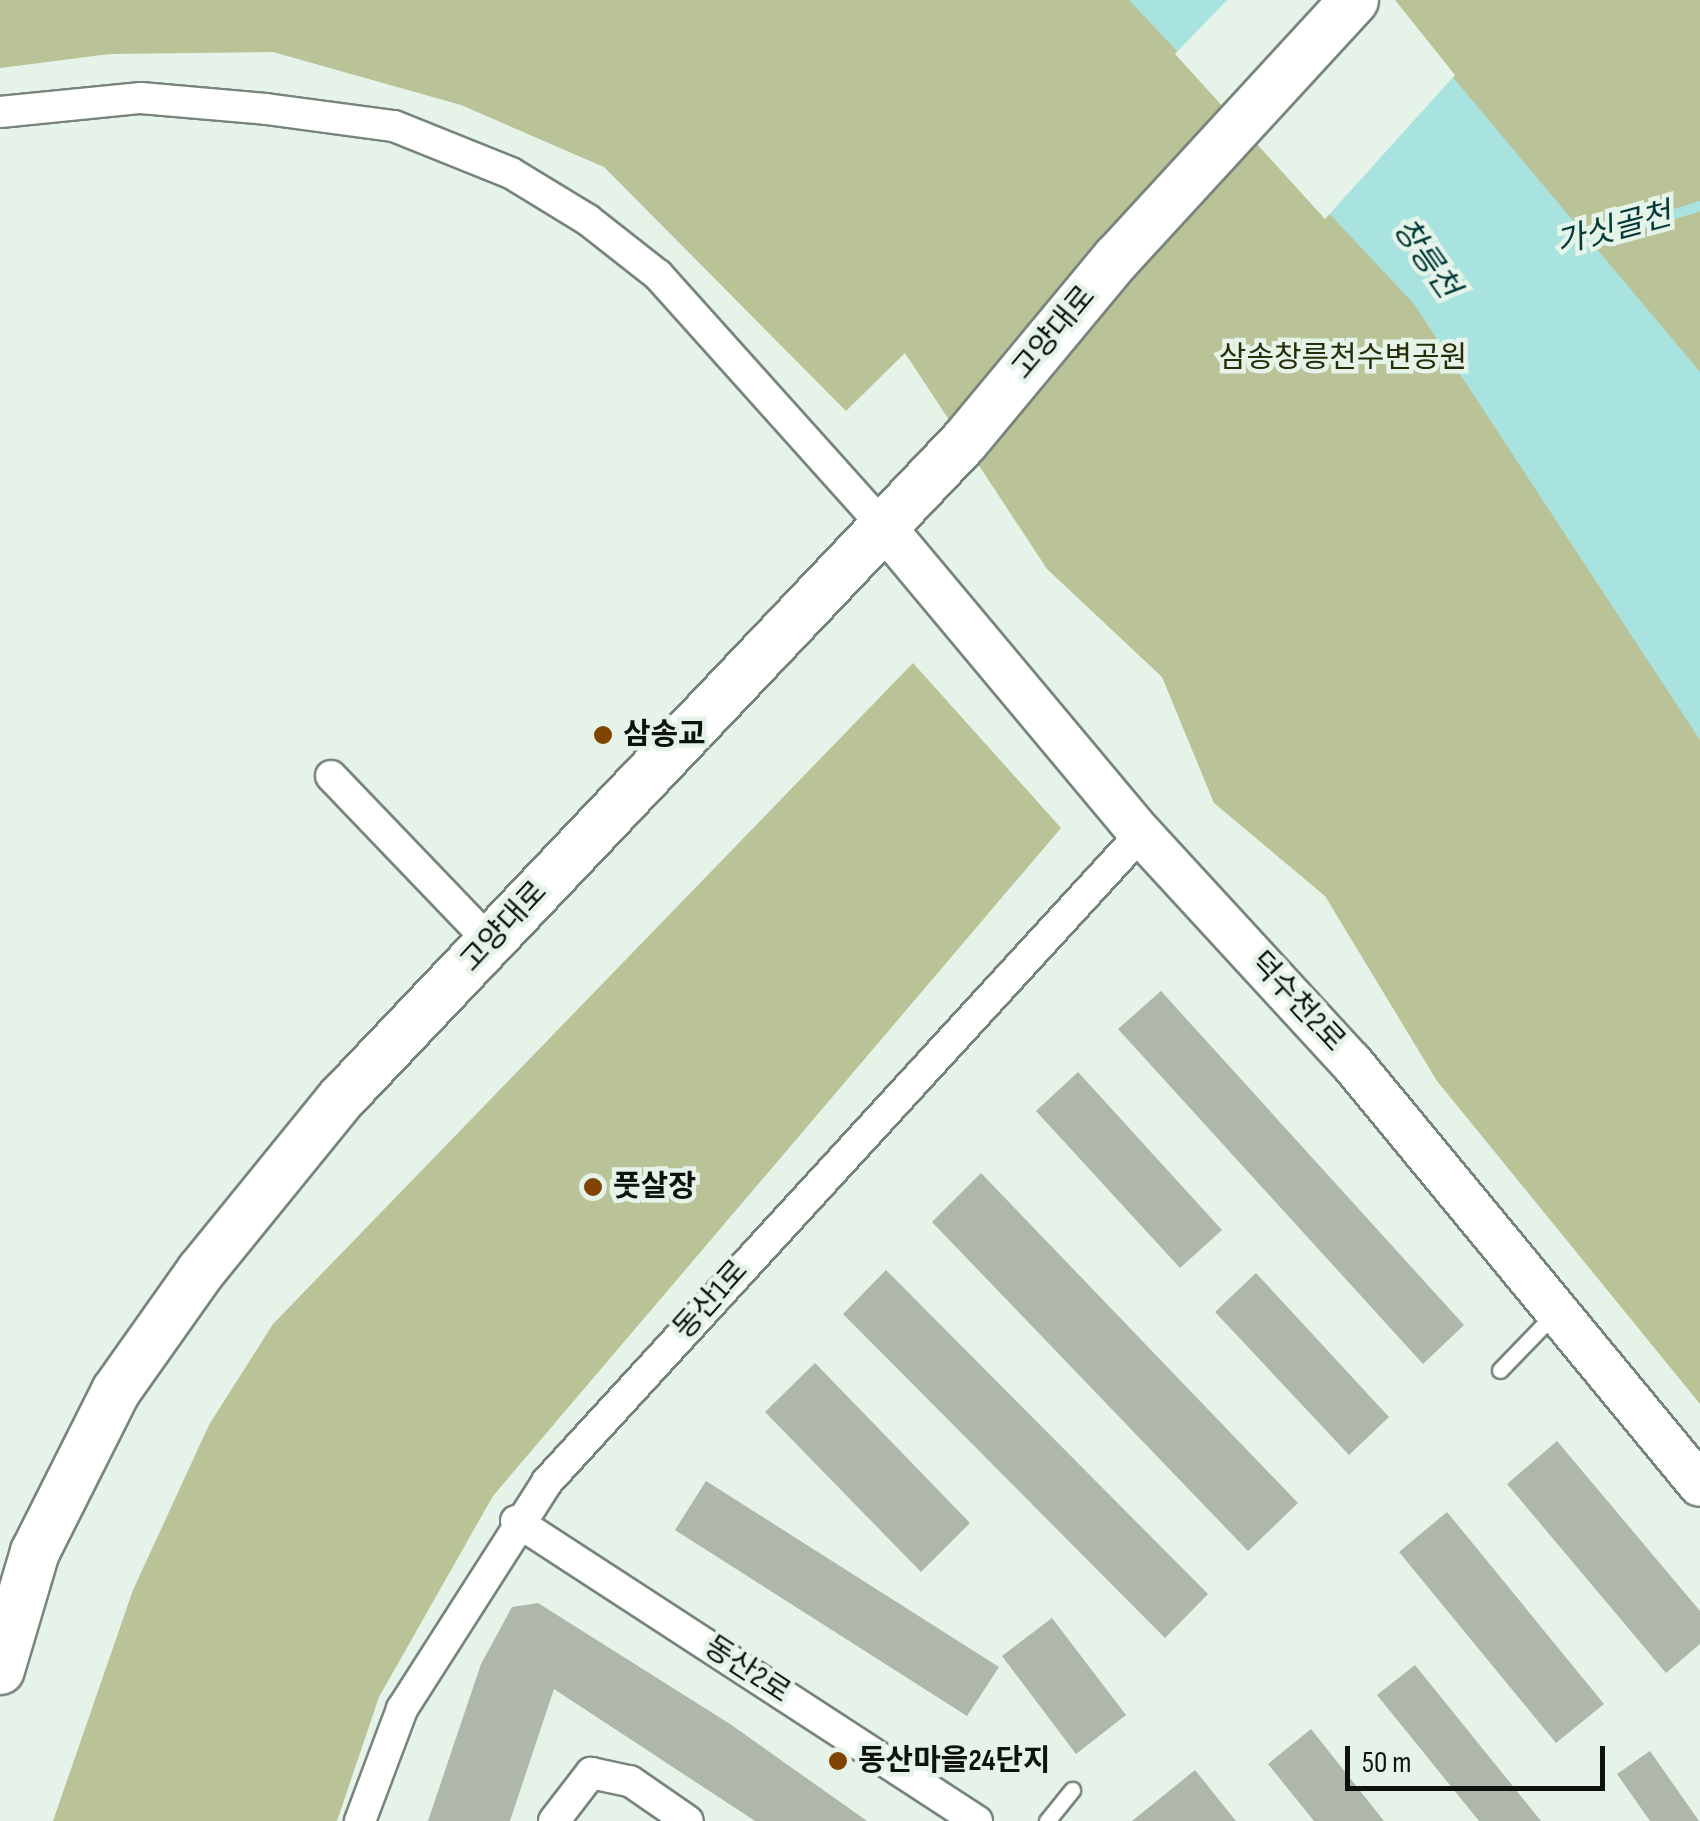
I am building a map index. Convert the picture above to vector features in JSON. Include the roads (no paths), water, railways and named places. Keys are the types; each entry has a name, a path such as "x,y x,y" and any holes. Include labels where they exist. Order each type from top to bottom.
{"main road":[{"name":"고양대로","path":"0,1670 35,1552 116,1391 202,1272 340,1100 884,528 1117,258 1354,0"}],"street":[{"path":"0,112 142,98 266,109 394,126 511,173 588,220 658,275 884,528"},
{"name":"덕수천2로","path":"884,528 1141,834 1352,1062 1700,1485"},
{"path":"331,776 490,942"},
{"name":"동산1로","path":"360,1821 402,1709 516,1521 1141,834"},
{"name":"동산2로","path":"516,1521 977,1821"},
{"path":"554,1821 591,1773 630,1781 688,1821"}],"lane":[{"path":"1500,1370 1558,1309"},
{"path":"1048,1821 1072,1790"}],"water":[{"name":"창릉천","path":"1129,0 1388,0 1700,372 1700,740 1414,304"}],"waterway":[{"name":"가싯골천","path":"1577,245 1700,206"}],"place":[{"name":"삼송교","path":"603,735"},
{"name":"풋살장","path":"593,1187"},
{"name":"동산마을24단지","path":"838,1761"}],"park label":[{"name":"삼송창릉천수변공원","path":"1343,358"}]}
